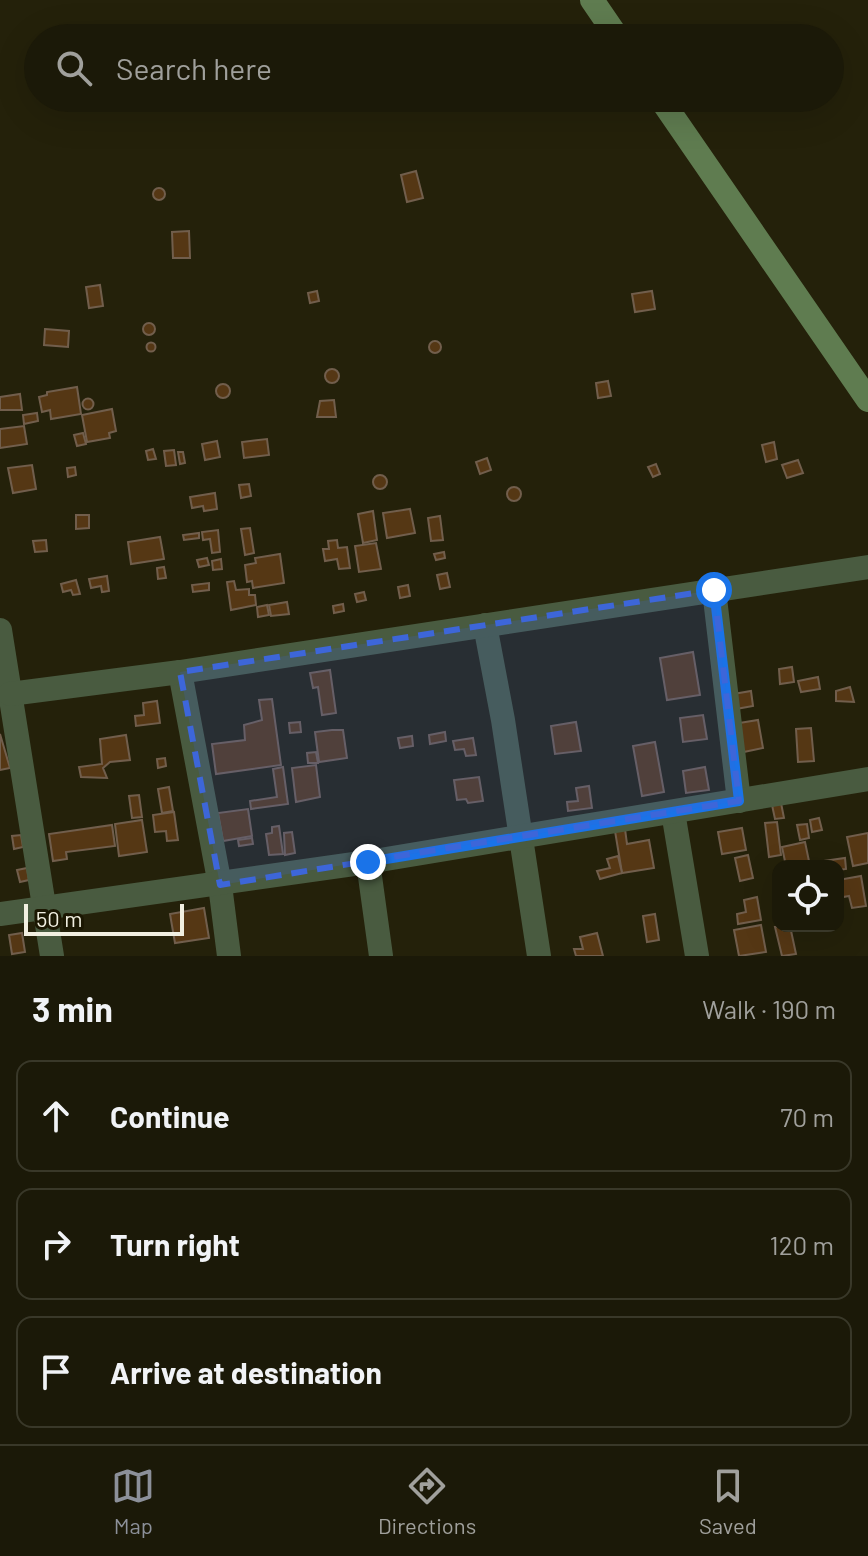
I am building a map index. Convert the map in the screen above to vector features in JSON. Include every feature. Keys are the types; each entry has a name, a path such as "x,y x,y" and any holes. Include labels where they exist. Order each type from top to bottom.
{"main road":[{"path":"592,0 608,24"},
{"path":"670,112 868,400"}],"street":[{"path":"10,694 180,672 868,567"},
{"path":"714,590 739,801"},
{"path":"485,625 503,720 539,956"},
{"path":"0,630 52,956"},
{"path":"180,672 220,885 229,956"},
{"path":"0,914 368,862 868,779"},
{"path":"673,812 697,956"},
{"path":"368,862 381,956"}],"highlighted area":[{"path":"714,590 739,801 220,885 180,672"}],"building":[{"path":"416,171 423,198 407,202 401,175"},
{"path":"154,189 164,189 164,199 154,199"},
{"path":"189,231 190,258 173,258 172,232"},
{"path":"100,285 103,306 89,308 86,287"},
{"path":"317,291 319,301 310,303 308,293"},
{"path":"652,291 655,309 635,312 632,294"},
{"path":"144,324 154,324 154,334 144,334"},
{"path":"45,329 69,331 68,347 44,345"},
{"path":"151,342 156,347 151,352 146,347"},
{"path":"430,342 440,342 440,352 430,352"},
{"path":"332,369 339,376 332,383 325,376"},
{"path":"608,381 611,396 598,398 596,383"},
{"path":"223,384 230,391 223,398 216,391"},
{"path":"77,387 81,414 51,419 50,410 42,412 39,397 47,395 47,392"},
{"path":"20,394 22,410 0,410 0,397"},
{"path":"88,398 94,404 88,410 82,404"},
{"path":"334,400 336,417 317,417 320,401"},
{"path":"112,409 116,431 109,433 110,438 87,442 82,415"},
{"path":"37,413 38,421 24,424 23,415"},
{"path":"24,426 27,444 0,448 0,429"},
{"path":"83,433 86,444 77,446 74,435"},
{"path":"267,439 269,455 244,458 242,442"},
{"path":"217,441 220,457 205,460 202,444"},
{"path":"774,442 777,459 766,462 762,445"},
{"path":"153,449 156,459 148,460 146,451"},
{"path":"174,450 176,465 166,466 164,451"},
{"path":"178,452 183,452 185,463 180,464"},
{"path":"487,458 491,470 480,474 476,462"},
{"path":"798,460 803,473 787,478 782,465"},
{"path":"656,464 660,474 653,477 648,467"},
{"path":"32,465 36,489 13,493 8,468"},
{"path":"75,467 76,475 68,477 67,468"},
{"path":"380,475 387,482 380,489 373,482"},
{"path":"249,484 251,496 241,498 239,485"},
{"path":"514,487 521,494 514,501 507,494"},
{"path":"215,493 217,509 204,511 203,506 192,508 190,497"},
{"path":"410,509 415,533 387,538 383,513"},
{"path":"373,511 377,540 363,543 358,514"},
{"path":"76,515 89,515 89,528 76,529"},
{"path":"440,516 443,540 431,541 428,518"},
{"path":"250,528 254,553 245,555 241,529"},
{"path":"218,530 220,552 212,553 210,539 203,540 202,532"},
{"path":"199,533 199,538 184,540 183,535"},
{"path":"160,537 164,559 131,564 128,542"},
{"path":"46,540 47,551 35,552 33,541"},
{"path":"337,540 338,548 347,547 350,568 339,569 337,559 325,561 323,549 329,549 328,541"},
{"path":"376,543 381,569 359,572 355,546"},
{"path":"444,552 445,558 436,560 434,554"},
{"path":"280,554 284,583 253,588 252,581 247,582 245,565 256,563 255,558"},
{"path":"207,558 209,565 199,567 197,560"},
{"path":"221,559 222,569 213,570 212,561"},
{"path":"164,567 166,578 158,579 157,568"},
{"path":"447,573 450,587 440,589 437,575"},
{"path":"107,576 109,591 102,592 101,586 91,588 89,579"},
{"path":"76,580 80,594 73,595 71,590 63,592 61,584"},
{"path":"234,581 236,590 249,589 249,595 255,595 256,605 231,610 227,582"},
{"path":"209,583 209,590 193,592 192,585"},
{"path":"408,585 410,596 400,598 398,587"},
{"path":"364,592 366,600 357,602 355,594"},
{"path":"287,602 289,614 271,616 269,605"},
{"path":"343,604 344,611 334,613 333,606"},
{"path":"267,605 269,615 258,617 257,607"},
{"path":"693,652 700,695 667,700 660,658"},
{"path":"792,667 794,682 780,684 779,669"},
{"path":"330,670 336,713 322,715 318,687 313,688 310,673"},
{"path":"818,677 820,689 801,692 798,681"},
{"path":"850,687 854,702 836,701 836,691"},
{"path":"751,691 753,706 736,709 733,694"},
{"path":"272,699 281,765 216,774 212,744 245,740 244,725 262,720 259,700"},
{"path":"157,701 160,723 136,726 135,716 144,715 143,703"},
{"path":"703,715 707,739 683,742 680,718"},
{"path":"758,720 763,748 739,753 733,724"},
{"path":"300,722 301,732 290,733 289,723"},
{"path":"576,722 581,751 555,754 551,726"},
{"path":"811,728 814,761 798,762 796,729"},
{"path":"343,730 347,758 319,762 315,732"},
{"path":"445,732 446,741 430,744 429,735"},
{"path":"0,734 10,768 0,770"},
{"path":"126,735 130,760 110,762 103,768 107,778 81,777 79,767 102,764 100,739"},
{"path":"412,736 413,746 400,748 398,738"},
{"path":"473,738 476,755 466,756 464,749 455,750 453,741"},
{"path":"655,742 664,792 642,796 633,746"},
{"path":"316,752 318,763 308,763 307,753"},
{"path":"165,758 166,766 158,768 157,759"},
{"path":"316,765 320,797 296,802 292,768"},
{"path":"283,767 288,804 251,809 250,801 277,797 273,769"},
{"path":"705,767 709,790 686,793 683,771"},
{"path":"479,777 483,801 468,803 466,799 457,800 454,780"},
{"path":"589,786 592,808 568,811 567,802 578,801 576,788"},
{"path":"169,787 173,811 162,813 158,789"},
{"path":"139,795 142,817 132,818 129,796"},
{"path":"781,803 784,818 775,819 772,805"},
{"path":"248,809 252,836 223,841 218,813"},
{"path":"174,812 178,840 167,841 166,831 155,832 153,815"},
{"path":"819,818 822,830 812,832 810,820"},
{"path":"142,820 147,852 119,856 115,824"},
{"path":"777,822 781,855 769,857 765,823"},
{"path":"807,824 809,838 800,840 797,825"},
{"path":"112,825 115,846 66,852 67,859 53,861 49,834"},
{"path":"279,826 283,854 269,855 266,834 272,833 272,827"},
{"path":"742,828 746,850 722,854 718,832"},
{"path":"625,829 627,844 649,840 654,868 622,873 615,831"},
{"path":"292,832 295,853 285,855 284,833"},
{"path":"868,833 868,863 853,866 847,837"},
{"path":"21,835 23,847 14,849 12,836"},
{"path":"252,838 253,844 239,846 238,840"},
{"path":"805,842 809,860 785,860 782,847"},
{"path":"748,855 753,878 740,881 735,858"},
{"path":"618,856 622,873 600,879 597,871 610,868 607,859"},
{"path":"27,868 29,880 20,882 17,870"},
{"path":"861,876 866,906 852,908 849,896 844,897 844,879"},
{"path":"757,897 761,920 738,924 737,914 746,912 744,900"},
{"path":"204,908 209,938 175,943 170,914"},
{"path":"655,914 659,940 647,942 643,916"},
{"path":"761,925 766,952 739,956 734,930"},
{"path":"776,932 791,932 796,954 782,956"},
{"path":"22,933 25,952 12,954 9,935"},
{"path":"597,933 603,956 576,956 574,949 583,949 580,937"}],"route":[{"path":"368,862 739,801 714,590"}]}
